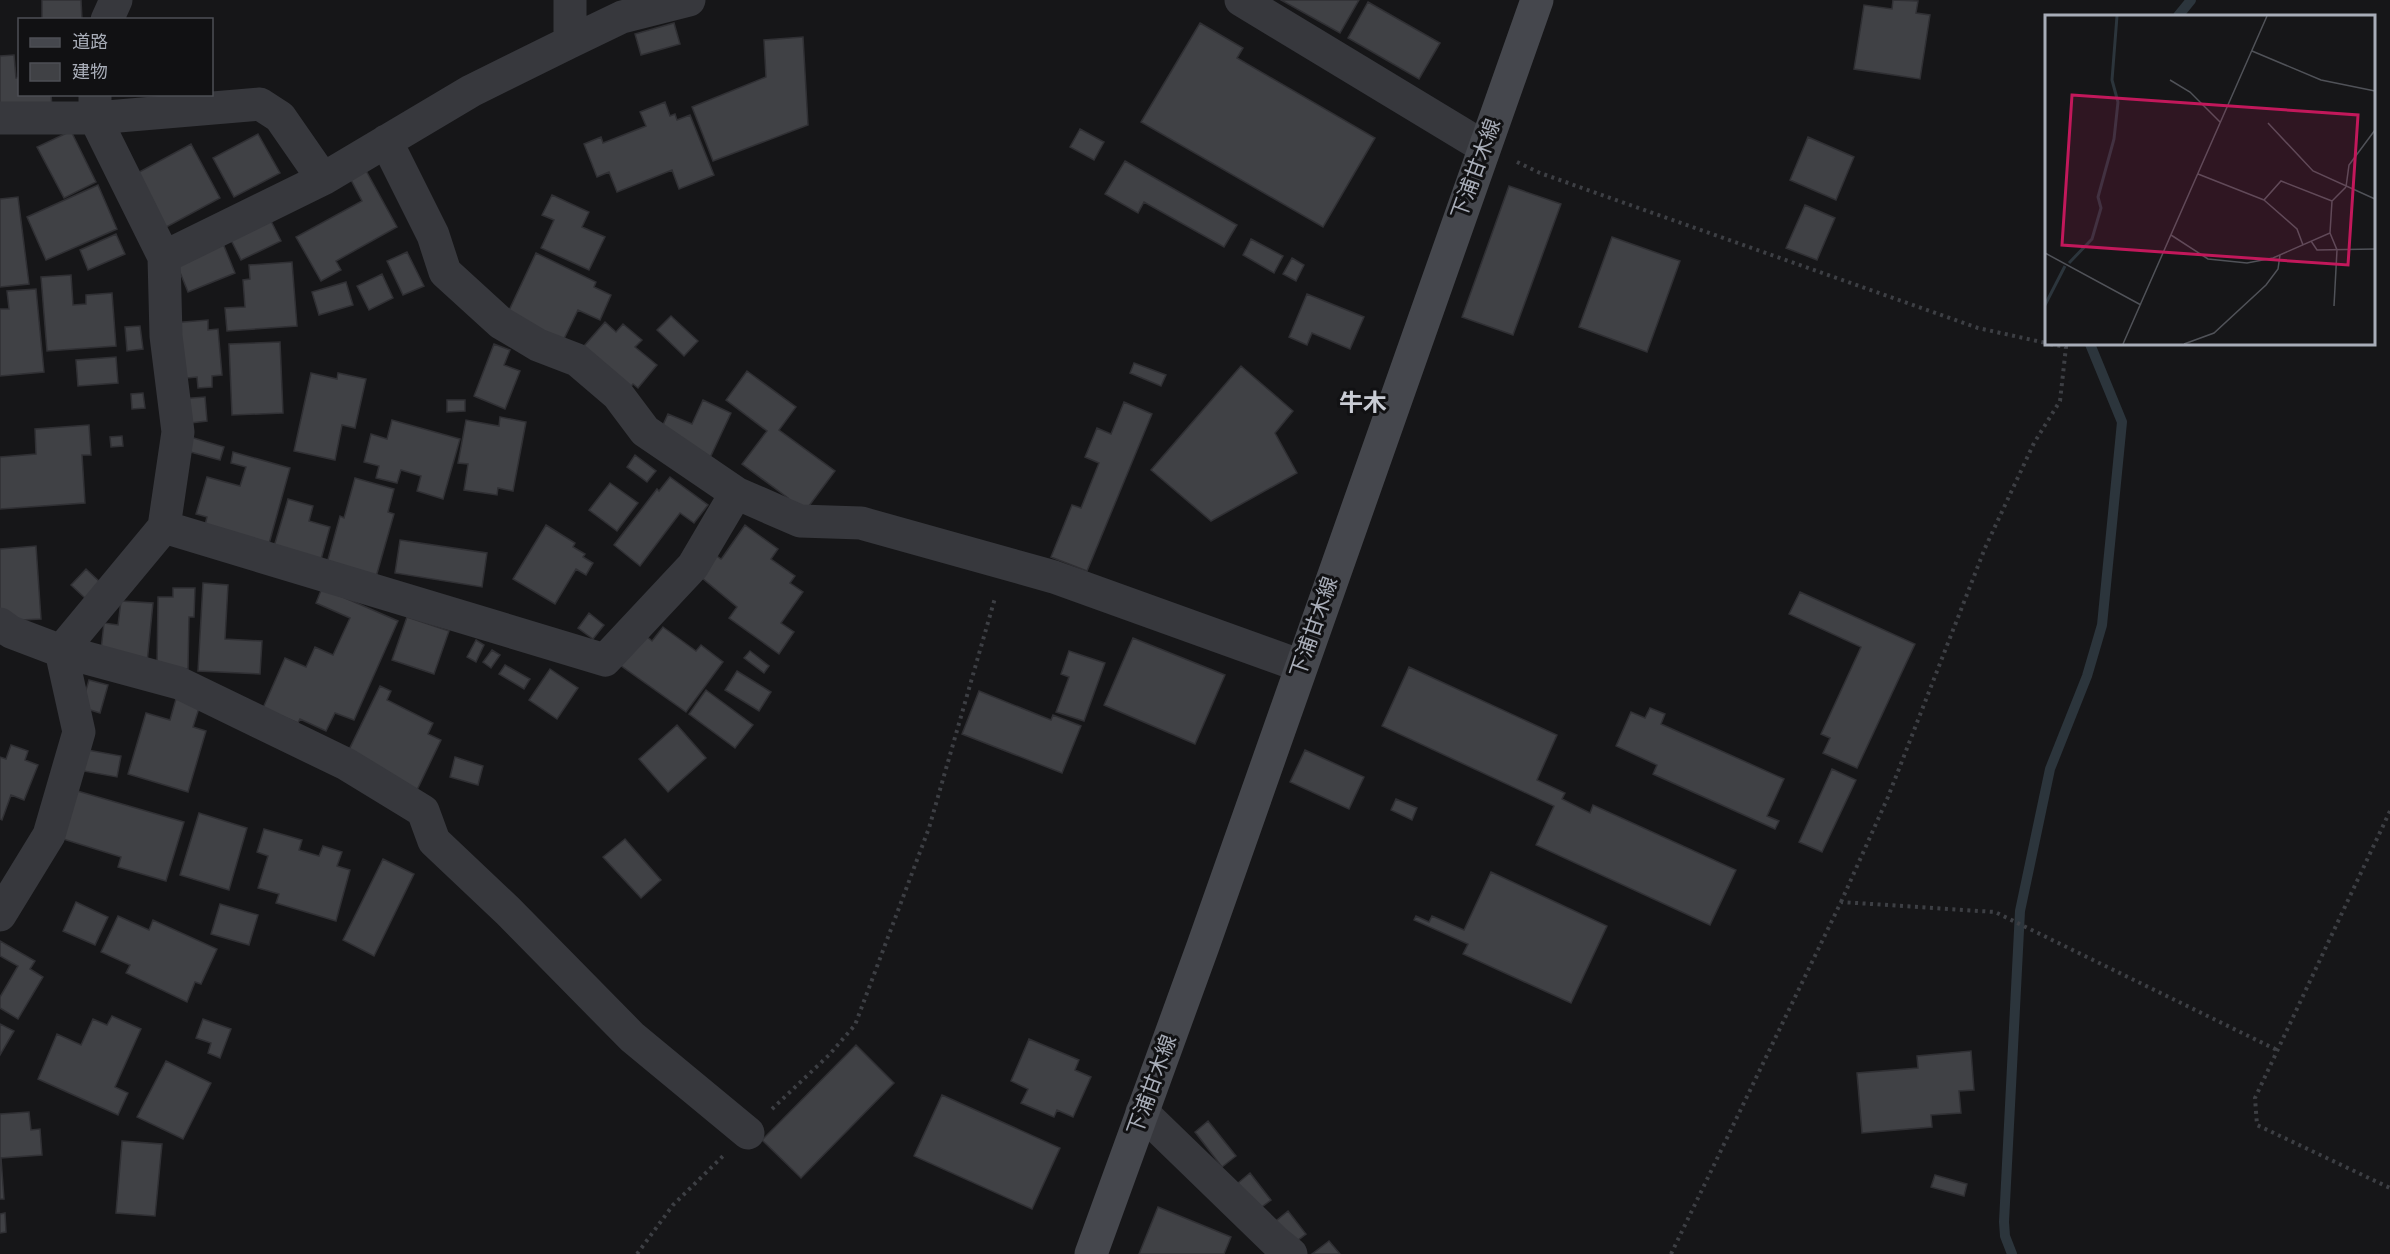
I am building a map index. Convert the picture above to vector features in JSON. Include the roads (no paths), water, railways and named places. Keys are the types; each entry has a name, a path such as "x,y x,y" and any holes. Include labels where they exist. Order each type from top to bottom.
{"main road":[{"name":"下浦甘木線","path":"1090,1254 1537,0"}],"street":[{"path":"108,18 116,0"},
{"path":"570,0 570,42"},
{"path":"164,257 323,179 471,91 570,42 622,17 689,0"},
{"path":"1241,0 1484,147"},
{"path":"0,118 95,106 260,104 280,117 323,179"},
{"path":"61,651 164,527 178,432 166,336 164,257 95,106"},
{"path":"386,141 433,235 445,272 501,322 538,345 577,360 618,394 645,431 736,493 800,521 861,523 1054,577 1301,666"},
{"path":"164,527 605,660 693,566 736,493"},
{"path":"0,624 11,632 61,651 179,683 346,764 423,811 434,841 508,911 632,1037 748,1133"},
{"path":"0,915 49,835 79,732 61,651"},
{"path":"1142,1112 1291,1254"}],"waterway":[{"path":"2179,15 2191,0"},
{"path":"2012,1254 2005,1236 2004,1222 2020,911 2050,769 2087,676 2102,625 2122,422 2090,345"}],"district":[{"name":"牛木","path":"1363,402"}]}
